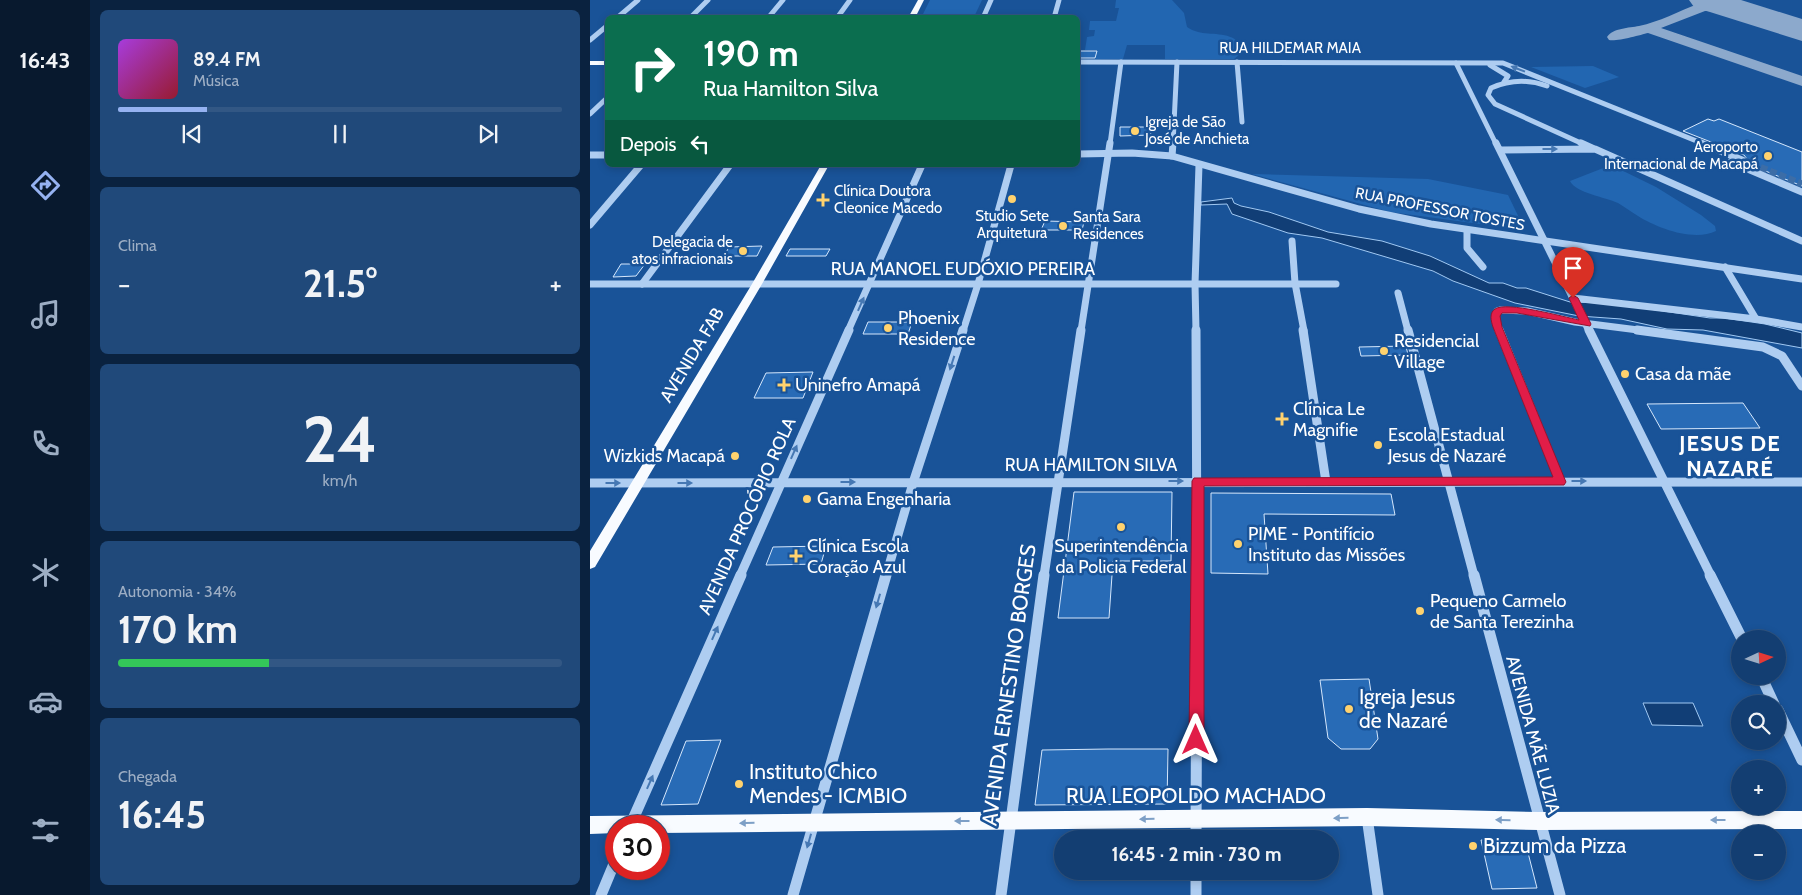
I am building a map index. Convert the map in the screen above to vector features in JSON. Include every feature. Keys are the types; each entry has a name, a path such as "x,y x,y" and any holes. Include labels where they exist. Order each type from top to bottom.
{"main road":[{"path":"913,15 921,0"},
{"path":"590,63 605,62"},
{"name":"AVENIDA FAB","path":"590,563 636,483 757,284 824,167"},
{"name":"RUA LEOPOLDO MACHADO","path":"670,825 1368,817 1539,821 1802,820"},
{"name":"RUA LEOPOLDO MACHADO","path":"590,825 605,825"}],"street":[{"path":"620,15 638,0"},
{"path":"693,15 708,0"},
{"path":"770,15 783,0"},
{"path":"839,15 850,0"},
{"path":"984,15 991,0"},
{"path":"1055,15 1059,0"},
{"path":"590,40 605,28"},
{"name":"RUA HILDEMAR MAIA","path":"1080,62 1503,63 1570,90"},
{"name":"AVENIDA ERNESTINO BORGES","path":"1001,895 1057,481 1087,284 1110,154 1121,62"},
{"path":"1172,156 1176,62"},
{"path":"1237,62 1242,122"},
{"path":"1456,63 1501,150 1544,242 1738,630"},
{"path":"1483,63 1505,72 1508,76 1504,82"},
{"path":"1802,192 1578,98 1536,83 1504,82 1491,88 1488,92 1488,95 1495,104 1674,185 1689,196 1710,207 1754,226 1780,232 1802,242"},
{"path":"1570,90 1578,98"},
{"path":"1570,90 1742,160"},
{"path":"590,114 605,100"},
{"path":"1501,150 1595,149"},
{"name":"RUA PROFESSOR TOSTES","path":"1080,154 1172,156 1359,209 1467,230 1726,267 1802,280"},
{"path":"590,155 605,155"},
{"path":"1196,830 1198,481 1195,284 1199,165"},
{"path":"590,225 639,167"},
{"path":"642,284 729,167"},
{"name":"AVENIDA PROCÓPIO ROLA","path":"636,815 780,482 921,167"},
{"path":"793,895 912,483 978,284 1010,167"},
{"path":"1467,230 1468,248 1483,268"},
{"path":"1292,241 1295,283 1312,379 1326,482"},
{"path":"1726,267 1756,319"},
{"name":"RUA MANOEL EUDÓXIO PEREIRA","path":"590,284 1336,284"},
{"name":"AVENIDA MÃE LUZIA","path":"1398,293 1560,895"},
{"path":"1574,299 1756,319 1802,326"},
{"path":"1560,482 1500,333 1495,318 1497,311 1527,311 1763,347 1782,356 1802,386"},
{"name":"RUA HAMILTON SILVA","path":"590,483 1326,482 1448,480 1802,482"},
{"path":"1786,727 1802,760"},
{"path":"1368,817 1378,895"},
{"path":"600,895 607,880"},
{"path":"1196,880 1196,895"}],"shaded area":[{"path":"930,0 982,0 975,15 922,15"},
{"path":"1116,0 1172,0 1184,13 1187,27 1198,32 1225,35 1234,39 1238,42 1236,48 1239,55 1234,59 1165,59 1165,45 1127,45 1123,59 1095,59 1097,50 1085,50 1087,37 1094,36 1095,30 1089,30 1090,21 1116,21 1119,8 1115,8"},
{"path":"1593,66 1619,77 1585,88 1531,67"},
{"path":"1611,165 1656,187 1701,215 1715,226 1716,231 1697,235 1665,229 1646,221 1618,203 1578,189 1570,181"},
{"path":"1252,174 1428,179 1508,195 1525,230 1390,212"},
{"path":"1232,198 1234,203 1241,206 1269,212 1328,232 1382,241 1430,256 1489,283 1503,283 1517,288 1526,288 1570,302 1609,303 1765,324 1802,333 1802,348 1703,330 1667,329 1621,319 1579,316 1515,303 1453,281 1433,271 1322,238 1288,233 1232,214 1227,204 1201,205 1201,202"},
{"path":"1643,703 1693,703 1703,726 1652,725"}],"building":[{"path":"1080,51 1097,51 1095,58 1080,58"},
{"name":"Aeroporto Internacional de Macapá","path":"1708,119 1714,121 1719,119 1802,152 1802,186 1746,163 1747,159 1744,155 1683,131"},
{"name":"Igreja de São José de Anchieta","path":"1120,127 1150,127 1151,135 1120,136"},
{"name":"Santa Sara Residences","path":"1045,221 1084,222 1082,230 1041,230"},
{"name":"Delegacia de atos infracionais","path":"762,246 757,256 724,256 729,247"},
{"path":"790,249 830,249 826,256 786,256"},
{"path":"621,264 645,264 636,276 613,277"},
{"name":"Phoenix Residence","path":"868,322 912,322 908,334 863,334"},
{"name":"Residencial Village","path":"1406,346 1408,355 1361,356 1359,347"},
{"name":"Uninefro Amapá","path":"813,372 803,398 754,398 766,373"},
{"path":"1743,403 1760,428 1661,429 1647,404"},
{"name":"Superintendência da Policia Federal","path":"1074,492 1172,492 1171,561 1113,561 1109,618 1058,618"},
{"name":"PIME - Pontifício Instituto das Missões","path":"1211,493 1391,494 1395,515 1264,514 1268,574 1211,573"},
{"name":"Clínica Escola Coração Azul","path":"826,546 821,564 766,565 773,547"},
{"name":"Igreja Jesus de Nazaré","path":"1369,679 1378,739 1370,749 1341,749 1328,738 1320,680"},
{"path":"721,740 698,804 661,805 686,741"},
{"path":"1168,749 1167,804 1035,805 1042,750"},
{"path":"1481,840 1525,841 1537,888 1492,889"}],"taxiway":[{"path":"1702,0 1705,3 1703,7"},
{"path":"1614,37 1630,31 1642,30 1703,7"},
{"path":"1703,7 1732,8"},
{"path":"1648,28 1802,81"}],"runway":[{"path":"1706,0 1802,30"}],"tunnel":[{"path":"1742,160 1802,184"}],"place":[{"name":"Igreja de São José de Anchieta","path":"1135,131"},
{"name":"Aeroporto Internacional de Macapá","path":"1768,156"},
{"name":"Studio Sete Arquitetura","path":"1012,199"},
{"name":"Clínica Doutora Cleonice Macedo","path":"823,200"},
{"name":"Santa Sara Residences","path":"1063,226"},
{"name":"Delegacia de atos infracionais","path":"743,251"},
{"name":"Phoenix Residence","path":"888,328"},
{"name":"Residencial Village","path":"1384,351"},
{"name":"Casa da mãe","path":"1625,374"},
{"name":"Uninefro Amapá","path":"784,385"},
{"name":"Clínica Le Magnifie","path":"1282,419"},
{"name":"Escola Estadual Jesus de Nazaré","path":"1378,445"},
{"name":"Wizkids Macapá","path":"735,456"},
{"name":"Gama Engenharia","path":"807,499"},
{"name":"Superintendência da Policia Federal","path":"1121,527"},
{"name":"PIME - Pontifício Instituto das Missões","path":"1238,544"},
{"name":"Clínica Escola Coração Azul","path":"796,556"},
{"name":"Pequeno Carmelo de Santa Terezinha","path":"1420,611"},
{"name":"Igreja Jesus de Nazaré","path":"1349,709"},
{"name":"Instituto Chico Mendes - ICMBIO","path":"739,784"},
{"name":"Bizzum da Pizza","path":"1473,846"}],"district":[{"name":"JESUS DE NAZARÉ","path":"1730,456"}],"route":[{"path":"1196,740 1198,481 1326,482 1448,480 1560,482 1495,316 1497,311 1500,310 1517,310 1586,324 1573,298"}]}
